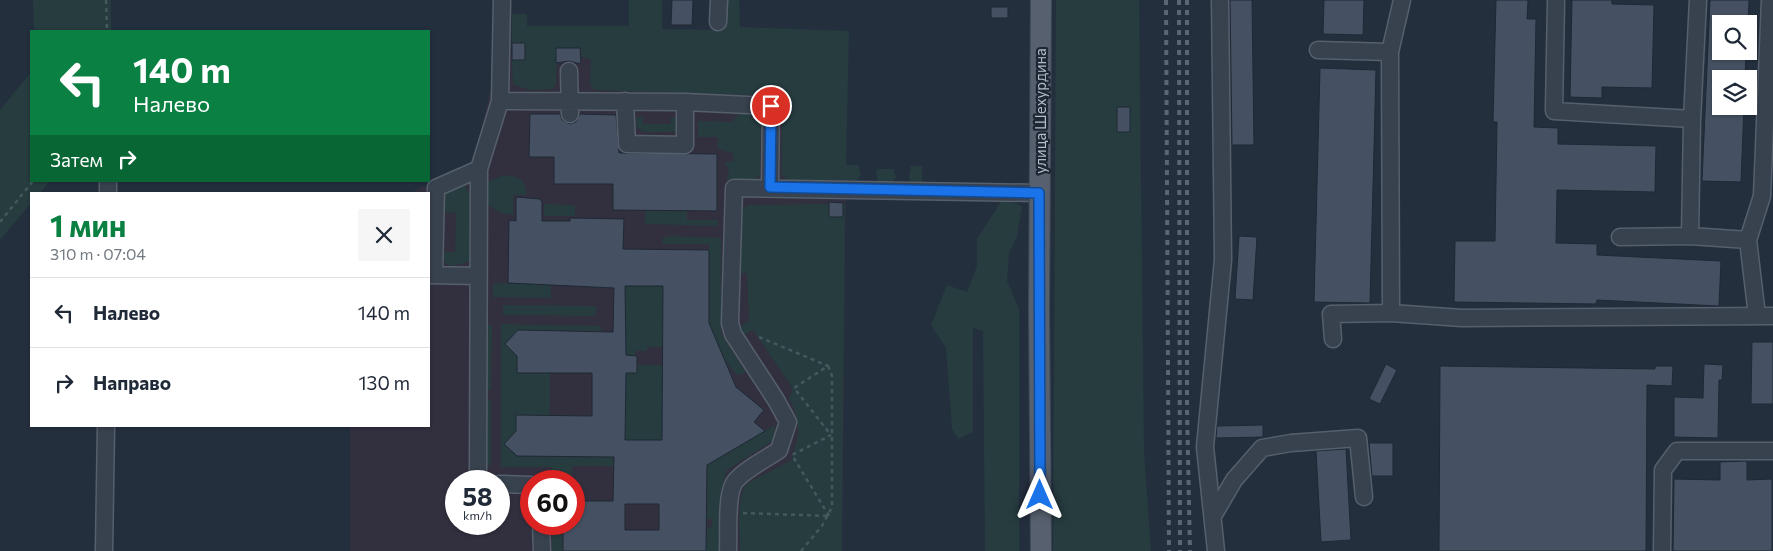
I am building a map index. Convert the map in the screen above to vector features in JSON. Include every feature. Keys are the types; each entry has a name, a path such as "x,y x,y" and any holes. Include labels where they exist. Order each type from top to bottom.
{"main road":[{"name":"улица Шехурдина","path":"1041,0 1039,193 1041,551"}],"street":[{"path":"478,470 478,169 500,101 502,0"},
{"path":"718,22 719,0"},
{"path":"1216,551 1205,447 1223,260 1220,0"},
{"path":"1391,313 1390,52 1402,0"},
{"path":"1556,0 1554,111 1692,119"},
{"path":"1690,236 1692,119 1698,0"},
{"path":"1333,339 1331,314 1435,314 1462,318 1765,316 1748,240 1768,196 1770,0"},
{"path":"1318,50 1390,52"},
{"path":"569,71 570,108"},
{"path":"500,101 570,108 625,101 771,106 770,187"},
{"path":"625,101 626,144 685,145 685,102"},
{"path":"478,169 436,188 431,275 478,276"},
{"path":"728,551 730,498 733,484 741,476 779,450 785,437 788,422 776,400 738,343 730,322 734,188 770,187 1039,193"},
{"path":"1620,237 1690,236 1748,240"},
{"path":"104,551 106,427"},
{"path":"1213,516 1234,480 1262,448 1291,443 1358,438 1364,497"},
{"path":"1662,551 1663,470 1677,451 1773,451"},
{"path":"541,535 542,551"}],"path":[{"path":"106,0 108,30"},
{"path":"0,222 32,182"},
{"path":"759,337 828,366 832,376 832,507 828,516 801,551"},
{"path":"828,366 794,388 831,435"},
{"path":"828,516 792,455 831,435"},
{"path":"739,512 828,516"}],"shaded area":[{"path":"492,43 618,43 785,76 846,163 842,551 350,551 350,427 430,427 430,192 412,192 473,165 492,83"}],"green space":[{"path":"33,0 111,0 111,30 34,30"},
{"path":"629,0 662,0 662,29 723,30 724,0 739,0 740,27 849,31 846,165 858,165 861,175 857,180 787,180 782,175 782,96 594,90 590,85 591,59 581,57 580,48 557,48 556,85 552,89 529,90 513,84 512,60 525,60 525,43 512,43 512,14 527,14 527,26 629,26"},
{"path":"1056,0 1139,0 1144,450 1151,551 1053,551"},
{"path":"30,73 30,182 49,182 41,192 30,192 30,204 0,240 0,110"},
{"path":"753,111 761,116 760,175 755,179 727,179 729,169 724,162 734,161 733,153 718,149 718,137 698,137 698,121 733,122 741,114"},
{"path":"636,117 643,117 643,124 671,124 671,117 679,119 679,128 674,132 643,132 636,126"},
{"path":"911,166 922,166 922,182 911,182 909,176"},
{"path":"878,169 893,169 896,177 893,181 878,181 876,172"},
{"path":"504,175 521,179 526,189 527,195 513,195 513,215 501,213 487,204 488,182"},
{"path":"459,183 465,186 471,196 471,255 468,262 452,266 445,263 442,252 455,252 456,213 443,212 442,193"},
{"path":"1002,200 1022,206 1017,236 1009,254 1007,281 1019,308 1019,551 985,551 983,331 973,328 973,432 958,439 952,429 946,348 931,325 947,285 967,292 977,266 977,239"},
{"path":"544,204 575,205 575,216 544,216"},
{"path":"829,204 829,217 843,217 843,204 845,204 842,551 740,551 740,508 746,484 792,460 798,422 789,398 793,391 791,386 753,330 741,336 737,329 749,320 747,273 738,273 739,211 748,205"},
{"path":"645,210 687,211 687,220 718,220 718,226 645,224"},
{"path":"669,236 721,238 721,333 746,373 737,375 723,357 709,323 709,244 662,244 663,238"},
{"path":"493,283 551,284 551,298 493,297"},
{"path":"625,286 663,286 663,347 647,347 647,351 636,351 635,356 626,355"},
{"path":"503,305 596,306 596,316 503,315"},
{"path":"501,324 601,326 601,332 518,330 505,344 517,356 550,373 550,415 516,415 516,431 504,444 517,456 613,457 613,466 572,466 572,470 552,470 552,467 501,467"},
{"path":"486,325 492,325 491,390 485,390"},
{"path":"637,365 662,365 662,440 625,440 626,373 637,373"},
{"path":"485,400 491,400 491,465 485,465"},
{"path":"775,425 775,435 772,441 727,470 721,490 719,551 706,551 706,528 712,527 712,519 707,519 707,465"},
{"path":"552,535 563,535 563,551 552,551"}],"building":[{"path":"672,0 693,0 692,25 671,25"},
{"path":"1230,0 1252,0 1254,145 1232,145"},
{"path":"1324,0 1364,0 1363,35 1323,34"},
{"path":"1496,0 1528,0 1527,19 1536,19 1534,127 1558,128 1558,144 1656,146 1655,192 1557,190 1556,243 1597,244 1597,255 1721,261 1719,306 1597,300 1596,304 1454,302 1455,241 1495,241 1497,122 1493,122"},
{"path":"1572,0 1612,0 1612,4 1654,5 1652,88 1602,87 1602,98 1570,97"},
{"path":"1710,0 1749,0 1748,15 1712,15 1712,60 1746,60 1745,70 1712,70 1712,115 1744,115 1741,182 1702,181"},
{"path":"991,7 1008,7 1008,18 991,18"},
{"path":"512,43 525,43 525,60 512,60"},
{"path":"556,48 580,48 581,64 569,61 556,63"},
{"path":"1320,68 1376,70 1370,303 1314,302"},
{"path":"1117,107 1130,107 1130,132 1117,132"},
{"path":"530,114 560,114 562,120 570,124 576,122 580,114 616,115 619,153 717,154 717,211 613,210 613,184 554,184 554,157 529,157"},
{"path":"516,197 540,199 542,202 542,221 570,221 570,218 624,219 623,249 709,250 709,323 736,387 764,410 754,422 765,431 707,465 706,551 563,551 563,535 585,535 585,501 613,501 614,457 517,456 504,444 516,431 516,415 592,416 592,373 517,373 517,356 505,344 518,330 613,332 614,288 508,283 509,220 516,221","holes":["625,286 663,286 662,440 625,440 626,373 637,373 637,356 626,355","625,504 659,504 659,530 625,530"]},
{"path":"829,202 843,203 843,217 829,217"},
{"path":"1239,236 1257,237 1253,300 1235,299"},
{"path":"1752,342 1773,342 1773,404 1751,404"},
{"path":"1386,364 1397,370 1380,404 1369,399"},
{"path":"1704,364 1723,365 1722,380 1719,380 1718,438 1674,437 1674,397 1703,398"},
{"path":"1440,366 1655,369 1655,366 1673,366 1672,386 1647,385 1646,551 1439,551"},
{"path":"1263,425 1263,437 1216,438 1217,426"},
{"path":"1369,443 1393,443 1393,476 1372,476"},
{"path":"1346,449 1351,540 1321,542 1316,451"},
{"path":"1747,461 1747,480 1772,479 1772,551 1673,551 1674,479 1720,480 1720,462"}],"railway":[{"path":"1166,0 1169,551"},
{"path":"1179,0 1180,551"},
{"path":"1187,0 1187,409 1190,551"}],"route":[{"path":"771,106 770,187 1039,193 1040,495"}]}
